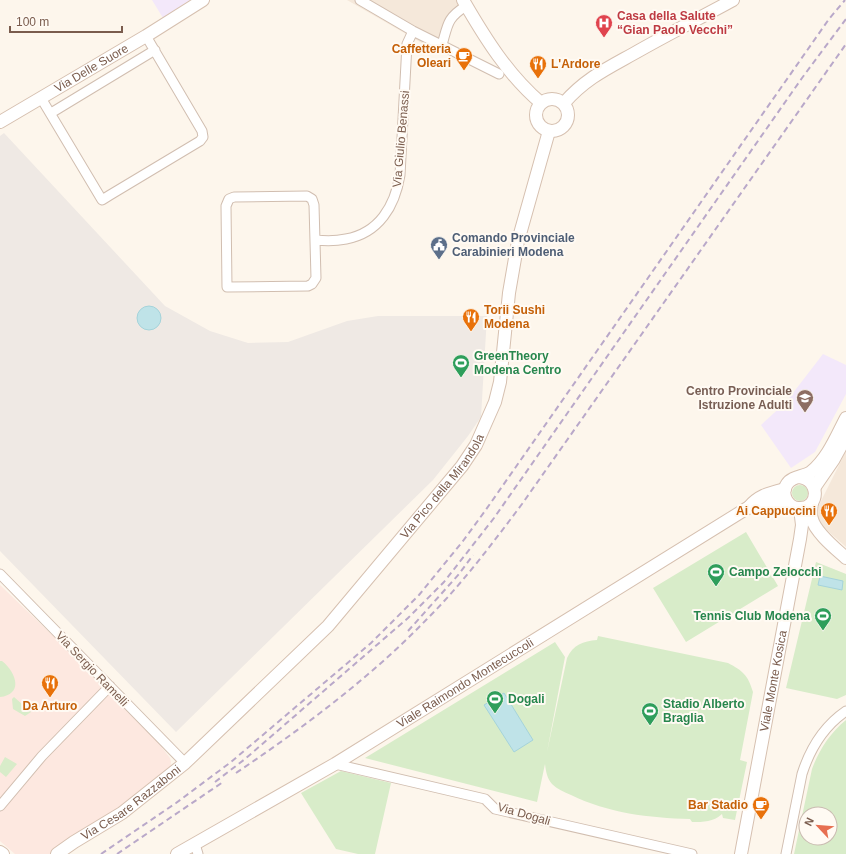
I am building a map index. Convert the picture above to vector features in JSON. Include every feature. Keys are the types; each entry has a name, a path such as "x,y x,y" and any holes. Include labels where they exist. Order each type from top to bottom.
{"street":[{"name":"Via Delle Suore","path":"0,122 146,36 203,0"},
{"path":"360,0 413,31 499,74"},
{"path":"564,103 591,77 733,0"},
{"path":"442,45 450,20 465,3 508,69 526,90 541,103"},
{"name":"Via Giulio Benassi","path":"316,240 346,240 366,232 373,228 385,215 394,201 400,175 407,44 413,31"},
{"path":"41,98 102,200 200,141 203,137 202,131 146,36"},
{"path":"51,113 155,50"},
{"path":"553,98 564,103 568,111 567,120 562,128 549,131 541,126 537,119 537,110 541,103 553,98"},
{"name":"Via Pico della Mirandola","path":"185,763 328,626 462,466 476,445 495,402 500,382 509,293 518,241 549,131"},
{"path":"309,197 314,202 316,240 316,278 312,284 308,286 227,286 226,206 231,198 309,197"},
{"path":"812,503 804,508 795,508 788,503 785,496 785,489 790,481 810,473 827,454 846,418"},
{"path":"814,488 834,459 846,437"},
{"path":"798,478 808,480 814,488 815,493 812,503 811,518 813,523 846,558"},
{"name":"Viale Raimondo Montecuccoli","path":"177,854 196,849 335,764 750,507 759,498 772,492 785,489"},
{"name":"Viale Raimondo Montecuccoli","path":"750,507 754,508 776,502 788,503"},
{"name":"Viale Monte Kosica","path":"741,854 800,539 802,525 800,508"},
{"path":"802,525 807,532 846,558"},
{"name":"Via Sergio Ramelli","path":"0,574 185,763"},
{"path":"0,806 42,756 110,686"},
{"path":"786,854 805,763 821,734 846,711"},
{"name":"Via Cesare Razzaboni","path":"57,854 122,813 185,763"},
{"name":"Via Dogali","path":"335,764 485,799 496,809 692,854"}],"shaded area":[{"path":"152,0 190,0 163,18"},
{"path":"347,0 458,0 460,4 447,16 434,50"},
{"path":"4,133 165,306 210,331 248,343 288,342 347,321 378,316 487,316 481,417 468,436 433,480 176,732 0,551 0,136"},
{"name":"Centro Provinciale Istruzione Adulti","path":"823,354 846,365 846,394 815,452 791,468 761,425 786,402"},
{"path":"846,451 846,547 820,524 817,517 817,509"},
{"path":"0,585 100,681 109,694 156,740 170,758 171,762 170,770 126,805 50,854 15,854 0,841"}],"green space":[{"path":"797,485 803,485 808,490 806,499 803,501 797,501 792,496 792,490"},
{"name":"Campo Zelocchi","path":"746,532 778,586 686,642 653,588"},
{"name":"Tennis Club Modena","path":"816,562 846,574 846,695 837,699 786,688"},
{"name":"Stadio Alberto Braglia","path":"598,636 728,663 741,671 747,677 753,692 740,760 747,762 735,820 723,818 722,814 712,820 692,822 690,819 644,816 599,806 566,793 554,786 550,782 545,764 537,802 365,758 555,642 565,657 547,752 567,658 572,650 579,644 597,640"},
{"path":"0,661 7,666 14,676 15,687 8,695 0,697"},
{"path":"14,697 31,712 25,716 13,709 12,699"},
{"path":"846,720 846,854 794,854 798,835 798,846 838,846 838,806 804,806 812,769 818,755 835,730"},
{"path":"5,757 17,764 6,777 0,772 0,766"},
{"path":"341,771 391,783 375,854 358,854 336,849 301,793"}],"water":[{"path":"149,306 157,310 161,318 157,326 149,330 141,326 137,318 141,310"},
{"path":"820,576 843,581 842,590 818,585"},
{"path":"504,693 533,740 514,752 484,705"}],"railway":[{"path":"101,854 176,803 231,762 371,643 419,595 463,541 485,511 829,19 845,0"},
{"path":"215,782 245,759 408,618 444,582 494,518 802,78 846,19"},
{"path":"236,773 287,738 359,682 405,641 440,606 465,578 522,504 846,44"},
{"path":"408,631 459,574 473,555"},
{"path":"117,854 223,782"}],"place":[{"name":"Casa della Salute “Gian Paolo Vecchi”","path":"604,38"},
{"name":"Caffetteria Oleari","path":"464,71"},
{"name":"L'Ardore","path":"538,79"},
{"name":"Comando Provinciale Carabinieri Modena","path":"439,260"},
{"name":"Torii Sushi Modena","path":"471,332"},
{"name":"GreenTheory Modena Centro","path":"461,378"},
{"name":"Centro Provinciale Istruzione Adulti","path":"805,413"},
{"name":"Ai Cappuccini","path":"829,526"},
{"name":"Campo Zelocchi","path":"716,587"},
{"name":"Tennis Club Modena","path":"823,631"},
{"name":"Da Arturo","path":"50,698"},
{"name":"Dogali","path":"495,714"},
{"name":"Stadio Alberto Braglia","path":"650,726"},
{"name":"Bar Stadio","path":"761,820"}]}
